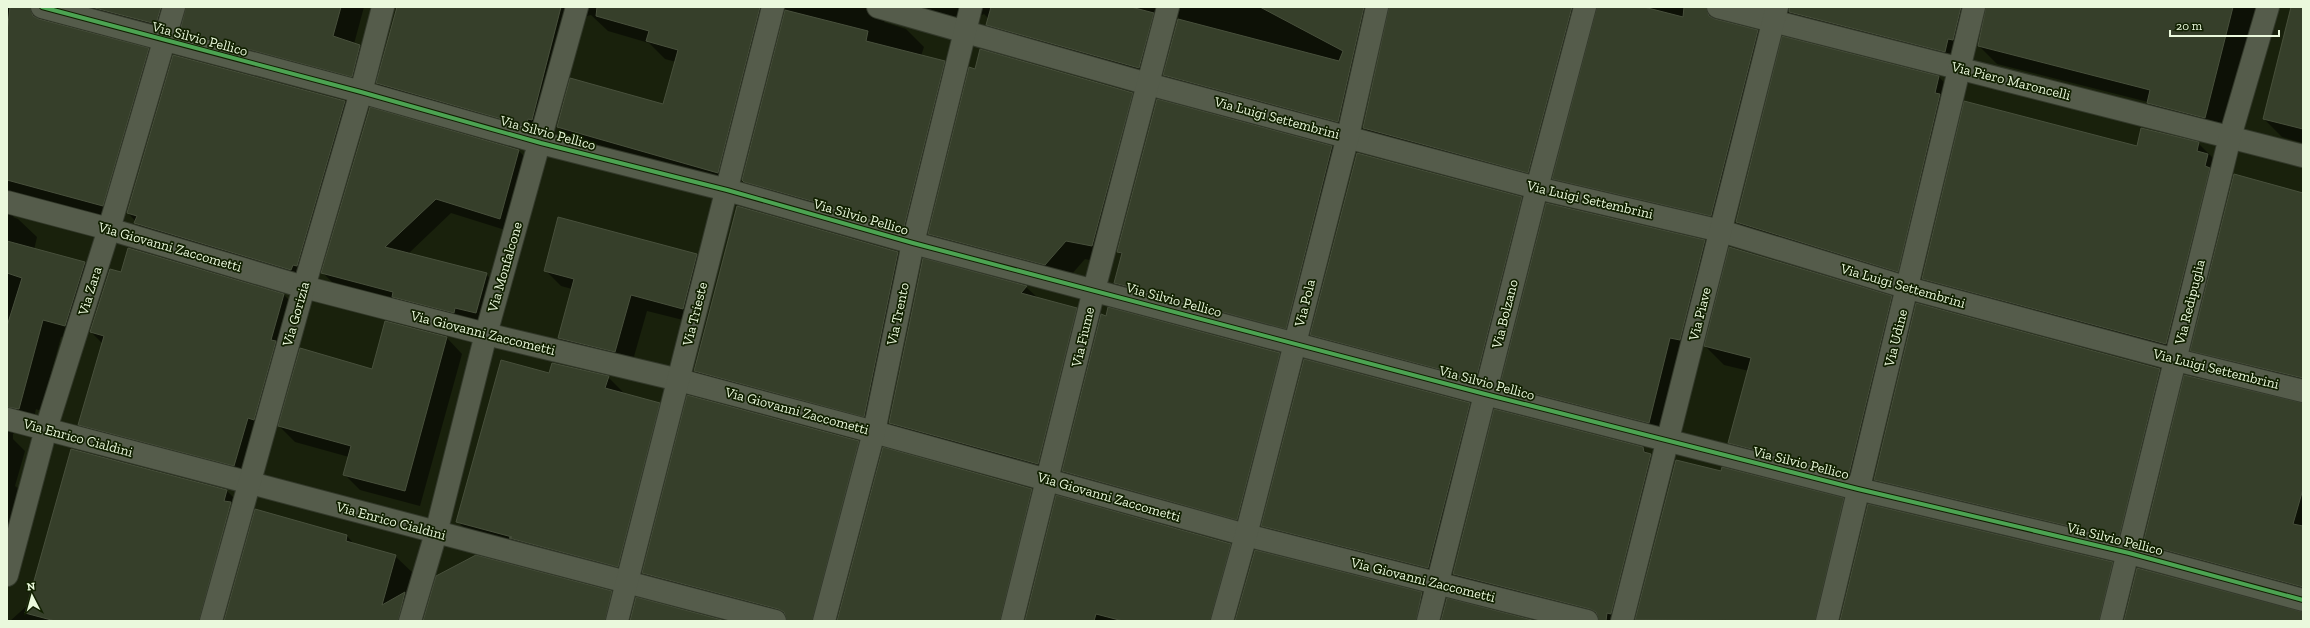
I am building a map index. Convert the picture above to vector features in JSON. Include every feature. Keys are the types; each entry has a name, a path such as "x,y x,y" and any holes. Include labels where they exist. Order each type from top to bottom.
{"street":[{"name":"Via Silvio Pellico","path":"42,7 164,41 362,92 541,143 727,190 913,243 1485,394 1858,489 2129,554 2303,600"},
{"name":"Via Zara","path":"7,575 46,430 109,229 174,7"},
{"name":"Via Gorizia","path":"211,621 304,287 362,92 383,7"},
{"name":"Via Monfalcone","path":"410,621 436,533 486,334 541,143 577,7"},
{"name":"Via Trieste","path":"617,621 773,7"},
{"name":"Via Luigi Settembrini","path":"878,7 1148,84 1348,136 1537,188 1720,231 1908,288 2176,360 2303,391"},
{"name":"Via Trento","path":"824,621 874,432 913,243 971,7"},
{"name":"Via Fiume","path":"1012,621 1094,290 1168,7"},
{"name":"Via Pola","path":"1222,621 1246,535 1348,136 1377,7"},
{"name":"Via Bolzano","path":"1428,621 1439,584 1537,188 1585,7"},
{"name":"Via Piero Maroncelli","path":"1718,7 1775,14 1960,68 2303,156"},
{"name":"Via Udine","path":"1826,621 1908,288 1974,7"},
{"name":"Via Redipuglia","path":"2111,621 2129,554 2230,137 2268,7"},
{"name":"Via Piave","path":"1622,621 1775,14"},
{"name":"Via Giovanni Zaccometti","path":"7,202 109,229 304,287 486,334 678,380 874,432 1246,535 1587,621"},
{"name":"Via Enrico Cialdini","path":"7,419 249,484 775,621"}],"building":[{"path":"10,7 30,7 33,16 39,19 149,48 103,206 7,180 7,32"},
{"path":"91,7 161,7 156,24"},
{"path":"186,7 341,7 333,36 360,45 352,77 180,31"},
{"path":"397,7 561,7 532,120 528,119 526,126 376,83"},
{"path":"597,7 760,7 718,173 557,127 570,78 663,104 678,50 646,41 649,31 596,16"},
{"path":"991,7 1131,7 1154,13 1139,68 986,25"},
{"path":"1260,7 1364,7 1338,122 1163,75 1178,19 1339,61 1343,51"},
{"path":"1389,7 1572,7 1528,173 1363,128"},
{"path":"1597,7 1644,7 1683,17 1684,7 1706,7 1709,16 1715,19 1758,30 1711,216 1552,179"},
{"path":"1789,7 1961,7 1953,40 1948,39 1945,52 1789,12"},
{"path":"1986,7 2233,7 2205,118 2147,103 2150,90 1978,46"},
{"path":"2291,7 2303,7 2303,129 2263,119"},
{"path":"785,10 868,31 866,41 945,61 904,227 744,182 742,180"},
{"path":"1782,36 1939,76 1935,93 1940,94 1898,272 1736,222"},
{"path":"980,49 1133,93 1092,246 1066,241 1045,265 928,234 969,67 975,69"},
{"path":"173,55 345,101 297,266 293,265 291,270 134,223 137,216 127,213"},
{"path":"1157,99 1332,146 1286,329 1114,283 1122,253 1117,252"},
{"path":"1964,101 2137,146 2141,128 2199,142 2197,151 2208,154 2205,166 2210,168 2166,344 1922,279"},
{"path":"370,107 519,150 500,219 436,199 385,247 487,273 476,313 455,308 454,313 392,297 393,292 321,273"},
{"path":"1357,153 1522,197 1476,379 1310,335"},
{"path":"2234,174 2303,193 2303,378 2190,351"},
{"path":"1546,203 1705,240 1680,340 1670,338 1649,423 1500,385"},
{"path":"737,206 898,252 864,417 694,371"},
{"path":"558,217 697,254 683,309 631,295 615,352 558,338 574,279 544,271"},
{"path":"7,241 85,262 65,326 43,320 19,409 7,407 7,326 22,278 7,273"},
{"path":"1729,247 1892,296 1849,474 1728,443 1751,358 1704,346"},
{"path":"128,248 284,294 271,340 276,341 254,420 248,418 234,466 78,425 104,336 90,332 110,269 121,272"},
{"path":"923,258 1027,286 1021,293 1077,308 1038,464 889,423"},
{"path":"1916,303 2160,369 2119,538 1874,480"},
{"path":"1108,307 1280,353 1237,520 1062,471 1101,314 1106,316"},
{"path":"385,321 447,337 405,491 343,475 351,446 278,426 300,348 372,369"},
{"path":"1304,359 1470,403 1428,568 1261,526"},
{"path":"501,360 549,373 552,363 609,376 605,388 660,403 618,567 509,538 512,537 456,522"},
{"path":"2184,375 2303,403 2303,489 2293,524 2303,526 2303,587 2143,544"},
{"path":"687,395 859,441 812,621 787,621 784,612 778,609 642,573"},
{"path":"1494,409 1643,447 1644,452 1651,454 1611,614 1607,613 1606,621 1599,621 1596,612 1590,609 1453,574"},
{"path":"883,447 1032,489 1000,621 837,621"},
{"path":"71,449 227,490 224,501 231,502 199,621 55,621 25,613"},
{"path":"1676,460 1721,471 1722,467 1844,498 1815,621 1635,620"},
{"path":"1056,495 1231,544 1210,621 1123,621 1096,614 1094,621 1025,621"},
{"path":"1868,504 2113,562 2099,621 1840,621"},
{"path":"255,509 347,535 346,541 396,555 382,605 405,592 398,621 224,621"},
{"path":"1255,550 1422,592 1416,621 1235,621"},
{"path":"476,555 612,591 605,621 423,621 436,576"},
{"path":"2137,568 2303,612 2303,621 2124,621"},
{"path":"636,597 726,621 630,621"},
{"path":"1447,598 1536,621 1441,621"}],"cycle path":[{"path":"42,7 361,92 541,143 727,190 913,243 1485,394 1858,489 2129,553 2303,600"}]}
